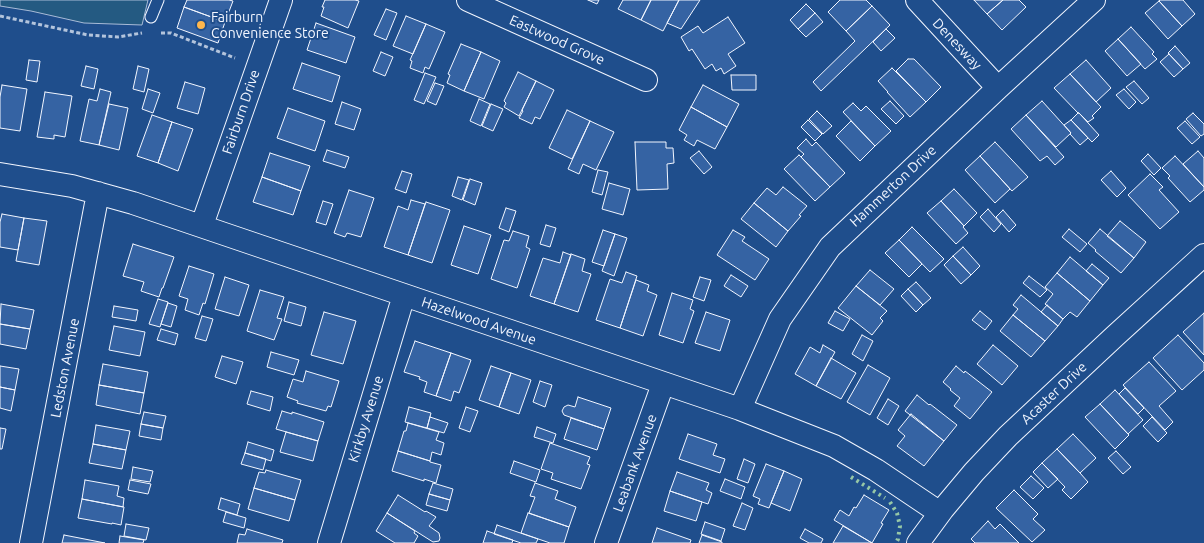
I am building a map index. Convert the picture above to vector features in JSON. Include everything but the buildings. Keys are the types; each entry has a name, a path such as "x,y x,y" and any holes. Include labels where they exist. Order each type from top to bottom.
{"street":[{"name":"Fairburn Drive","path":"202,225 281,0"},
{"name":"Eastwood Grove","path":"468,0 646,80"},
{"name":"Denesway","path":"917,0 998,88"},
{"name":"Hammerton Drive","path":"740,409 780,319 830,247 1094,0"},
{"name":"Hazelwood Avenue","path":"0,174 72,186 202,225 740,409 834,446 876,470 940,513"},
{"name":"Ledston Avenue","path":"31,543 98,193"},
{"name":"Acaster Drive","path":"918,543 974,472 1008,436 1204,255"},
{"name":"Kirkby Avenue","path":"329,543 404,295"},
{"name":"Leabank Avenue","path":"606,543 663,384"}],"lane":[{"path":"151,17 158,0"}],"path":[{"path":"0,16 88,35 118,37 144,33"},
{"path":"161,33 171,33 256,67"}],"shaded area":[{"path":"0,0 148,0 142,25 84,23 0,6"}],"hedge":[{"path":"851,477 885,498"},
{"path":"890,502 897,513 900,526 896,543"}],"place":[{"name":"Fairburn Convenience Store","path":"201,25"}]}
